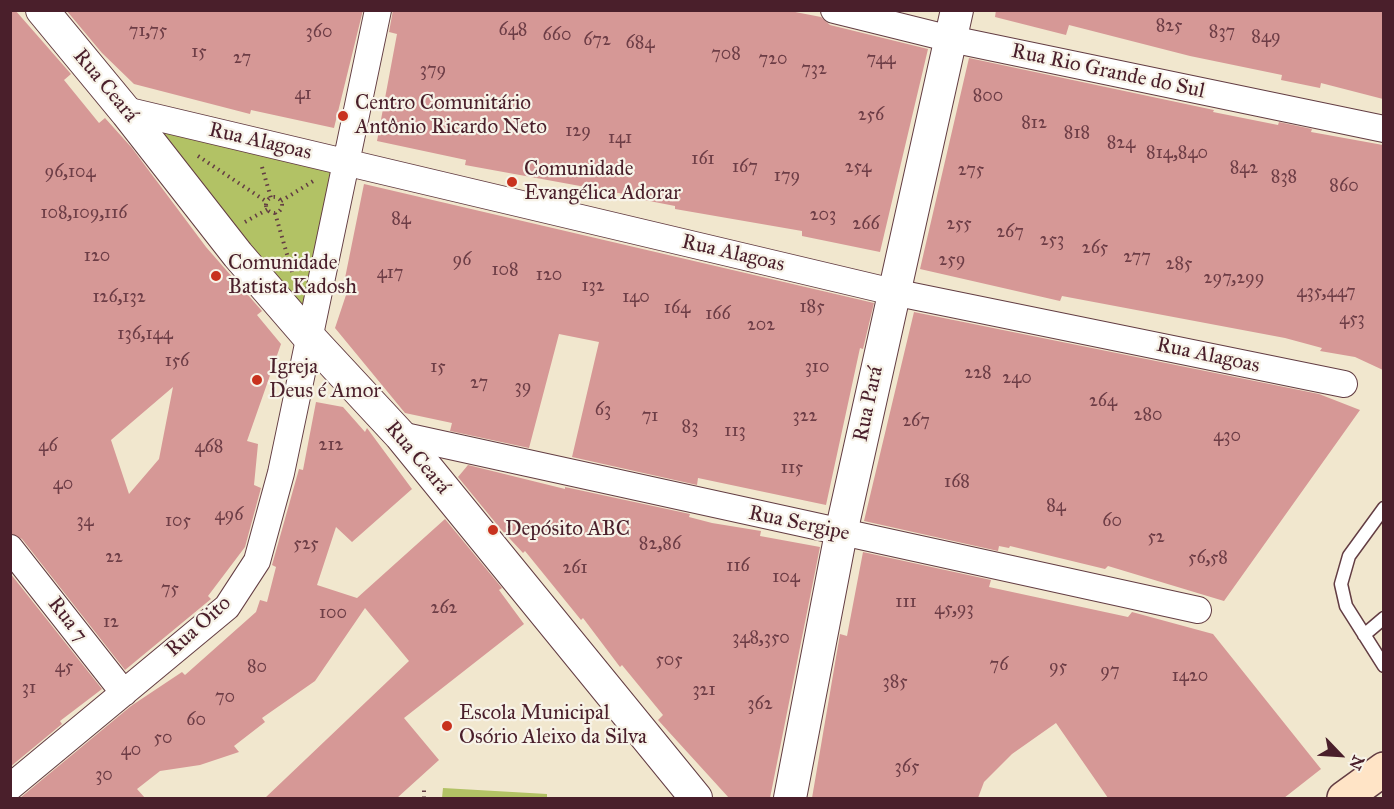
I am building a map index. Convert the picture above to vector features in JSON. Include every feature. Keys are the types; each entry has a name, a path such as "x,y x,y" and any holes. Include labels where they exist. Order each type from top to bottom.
{"main road":[{"path":"1344,798 1383,769"}],"street":[{"name":"Rua Ceará","path":"42,10 238,255 308,336 400,435 686,795"},
{"name":"Rua Oito","path":"10,787 227,607 257,561 280,473 378,10"},
{"name":"Rua Rio Grande do Sul","path":"834,10 954,25 1383,129"},
{"name":"Rua Pará","path":"790,798 841,533 954,25"},
{"name":"Rua Alagoas","path":"125,111 346,161 893,292 1344,384"},
{"name":"Rua Sergipe","path":"400,435 1198,610"},
{"name":"Rua 7","path":"10,548 124,693"}],"lane":[{"path":"1383,508 1348,556 1341,584 1346,606 1383,666"},
{"path":"1364,634 1383,618"}],"path":[{"path":"189,151 269,200 281,201 321,177"},
{"path":"259,156 269,200 268,209"},
{"path":"275,213 281,208 281,201"},
{"path":"268,209 275,213 297,286"},
{"path":"239,226 268,209"},
{"path":"424,789 424,798"}],"green space":[{"path":"125,110 346,161 308,336"},
{"path":"443,788 547,794 547,798 442,798"}],"building":[{"path":"10,10 15,10 71,74 64,80 99,123 105,118 132,148 206,247 262,311 257,315 281,344 247,441 258,444 254,485 261,488 245,547 208,596 211,599 125,670 22,539 10,533","holes":["173,387 159,459 129,494 111,440"]},
{"path":"66,10 363,10 334,128 251,110 250,114 134,84 102,53"},
{"path":"393,10 785,10 821,17 830,25 928,49 880,252 802,236 802,231 675,209 675,206 634,198 635,196 465,165 466,160 377,141 397,34 389,32"},
{"path":"996,10 1383,10 1383,99 1321,83 1320,88 1281,80 1282,75 1190,56 1069,25 1066,35 995,17"},
{"path":"969,58 1214,110 1213,112 1278,125 1279,122 1312,129 1311,132 1383,145 1383,370 1355,357 1320,351 1322,348 1285,338 1062,296 1060,301 920,269"},
{"path":"364,184 874,303 863,349 860,348 826,505 698,478 697,485 572,457 599,342 559,334 529,448 450,431 452,423 405,413 335,328 348,289 343,288"},
{"path":"914,312 1319,394 1360,410 1224,601 1108,566 1105,569 1010,546 1009,548 999,546 998,551 864,521"},
{"path":"316,402 343,407 365,432 367,428 412,489 352,542 336,527 317,585 357,598 445,519 502,588 499,590 524,624 404,718 439,760 397,798 265,798 409,661 365,608 315,681 262,718 265,722 234,746 239,752 200,765 160,771 137,789 145,798 20,798 131,706 182,672 185,675 256,612 260,600 267,602 276,567 272,565 299,469 303,470"},
{"path":"468,465 565,489 565,487 690,514 689,517 712,523 761,531 760,536 820,547 770,798 729,798 658,720 663,715 622,665 620,667 583,618 581,620 525,551 523,553 499,527 458,477"},
{"path":"863,552 991,580 989,587 1128,617 1132,612 1213,634 1321,769 1284,798 1108,798 1056,723 1012,754 984,782 978,798 812,798 840,634 847,636"},
{"path":"10,573 102,689 60,721 62,724 10,767"}],"place":[{"name":"Centro Comunitário Antônio Ricardo Neto","path":"343,116"},
{"name":"Comunidade Evangélica Adorar","path":"512,182"},
{"name":"Comunidade Batista Kadosh","path":"216,276"},
{"name":"Igreja Deus é Amor","path":"257,380"},
{"name":"Depósito ABC","path":"493,530"},
{"name":"Escola Municipal Osório Aleixo da Silva","path":"447,726"}]}
